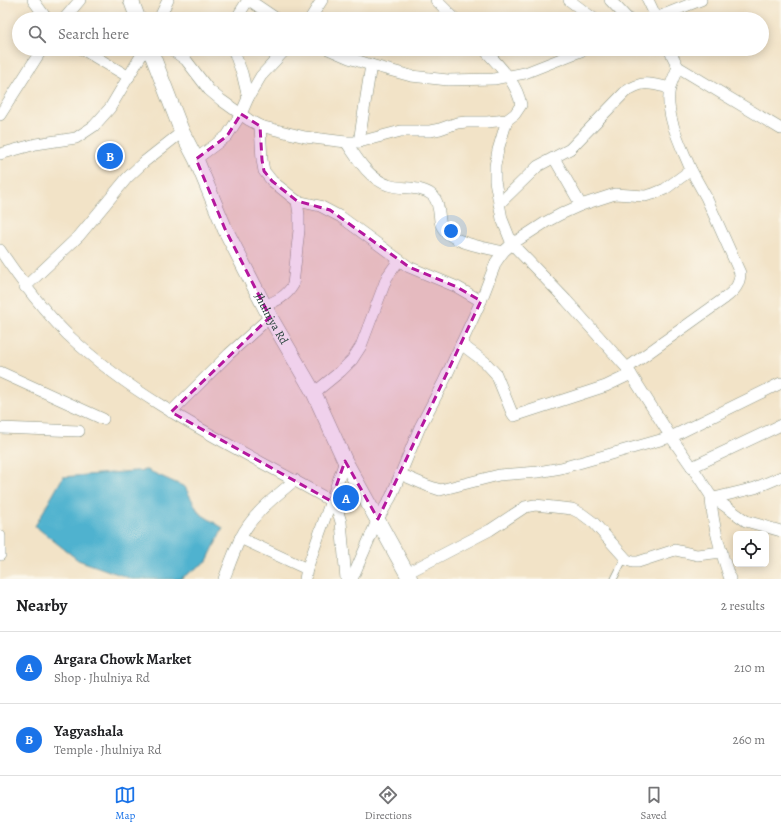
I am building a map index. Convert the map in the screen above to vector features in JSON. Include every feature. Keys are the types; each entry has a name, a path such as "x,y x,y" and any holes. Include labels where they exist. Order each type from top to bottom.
{"street":[{"path":"33,0 42,12"},
{"path":"70,12 80,0"},
{"path":"131,0 135,12"},
{"path":"162,12 168,0"},
{"path":"240,12 248,0 266,12"},
{"path":"314,12 322,0"},
{"path":"436,0 448,12"},
{"path":"569,0 585,12"},
{"path":"610,0 621,12"},
{"path":"648,0 653,12"},
{"path":"671,12 701,0"},
{"path":"0,115 38,56"},
{"path":"94,56 129,77"},
{"path":"0,154 36,144 76,138 94,126 110,108 141,56"},
{"name":"Jhulniya Rd","path":"153,56 182,132 196,158 225,229 267,312 314,393 345,460 408,576"},
{"path":"181,56 186,60 220,100 260,126 305,137 346,142 359,142 401,132 430,131 467,122 507,120 515,114 521,105 519,96 508,77 490,56"},
{"path":"236,56 242,73 248,98"},
{"path":"196,158 227,136 241,114 248,98 261,76 280,56"},
{"path":"344,56 371,66 429,79 494,79 508,77 525,74 569,56"},
{"path":"673,56 678,67 781,129"},
{"path":"359,142 371,66"},
{"path":"461,344 485,362 496,374 514,416 606,386 629,371 733,291 740,282 740,274 706,197 692,170 671,116 669,104 670,88 678,67"},
{"path":"498,204 538,166 570,149 625,92 634,86 646,82 670,88"},
{"path":"507,120 498,150 495,166 495,181 498,204 512,244 566,300 629,371 671,437 713,497 746,521 781,531"},
{"path":"260,126 264,171 272,181 297,201 320,206 330,210 399,260 422,273 457,287 481,301"},
{"path":"26,287 80,236 127,178 144,162 182,132"},
{"path":"346,142 367,172 377,180 389,186 422,191 432,195 436,201 440,224 446,233 454,239 502,252"},
{"path":"554,158 581,205"},
{"path":"352,579 378,519 391,497 420,427 444,381 481,301 496,262 502,252 512,244 561,214 581,205 615,194 645,196 653,194 665,189 692,170"},
{"path":"171,412 229,354 267,312 289,292 293,285 299,230 300,215 297,201"},
{"path":"0,250 26,287 67,334 118,376 200,430 295,480 331,501 338,512 341,522 346,579"},
{"path":"314,393 352,360 361,346 387,277 399,260"},
{"path":"0,372 103,419"},
{"path":"400,474 435,489 447,489 499,475 538,472 561,468 671,437 781,383"},
{"path":"692,466 781,425"},
{"path":"0,428 79,431"},
{"path":"240,538 306,574 345,460"},
{"path":"713,497 755,488 781,477"},
{"path":"224,579 240,538 255,516 295,480"},
{"path":"713,497 712,507 716,528 730,579"},
{"path":"408,576 490,530 525,508 535,505 567,508 582,514 594,523 625,557 635,563 675,550 697,555 722,552"},
{"path":"0,536 0,555"}],"lane":[{"path":"614,579 625,557"}],"highlighted area":[{"path":"241,114 260,126 264,171 272,181 297,201 330,210 409,267 457,287 481,301 378,519 345,461 331,501 171,412 270,317 225,229 196,159 227,136"}],"water":[{"path":"147,470 185,487 199,513 223,528 207,561 180,579 132,579 78,560 35,526 63,477"}],"place":[{"name":"Yagyashala","path":"110,156"},
{"name":"Argara Chowk Market","path":"346,498"}]}
